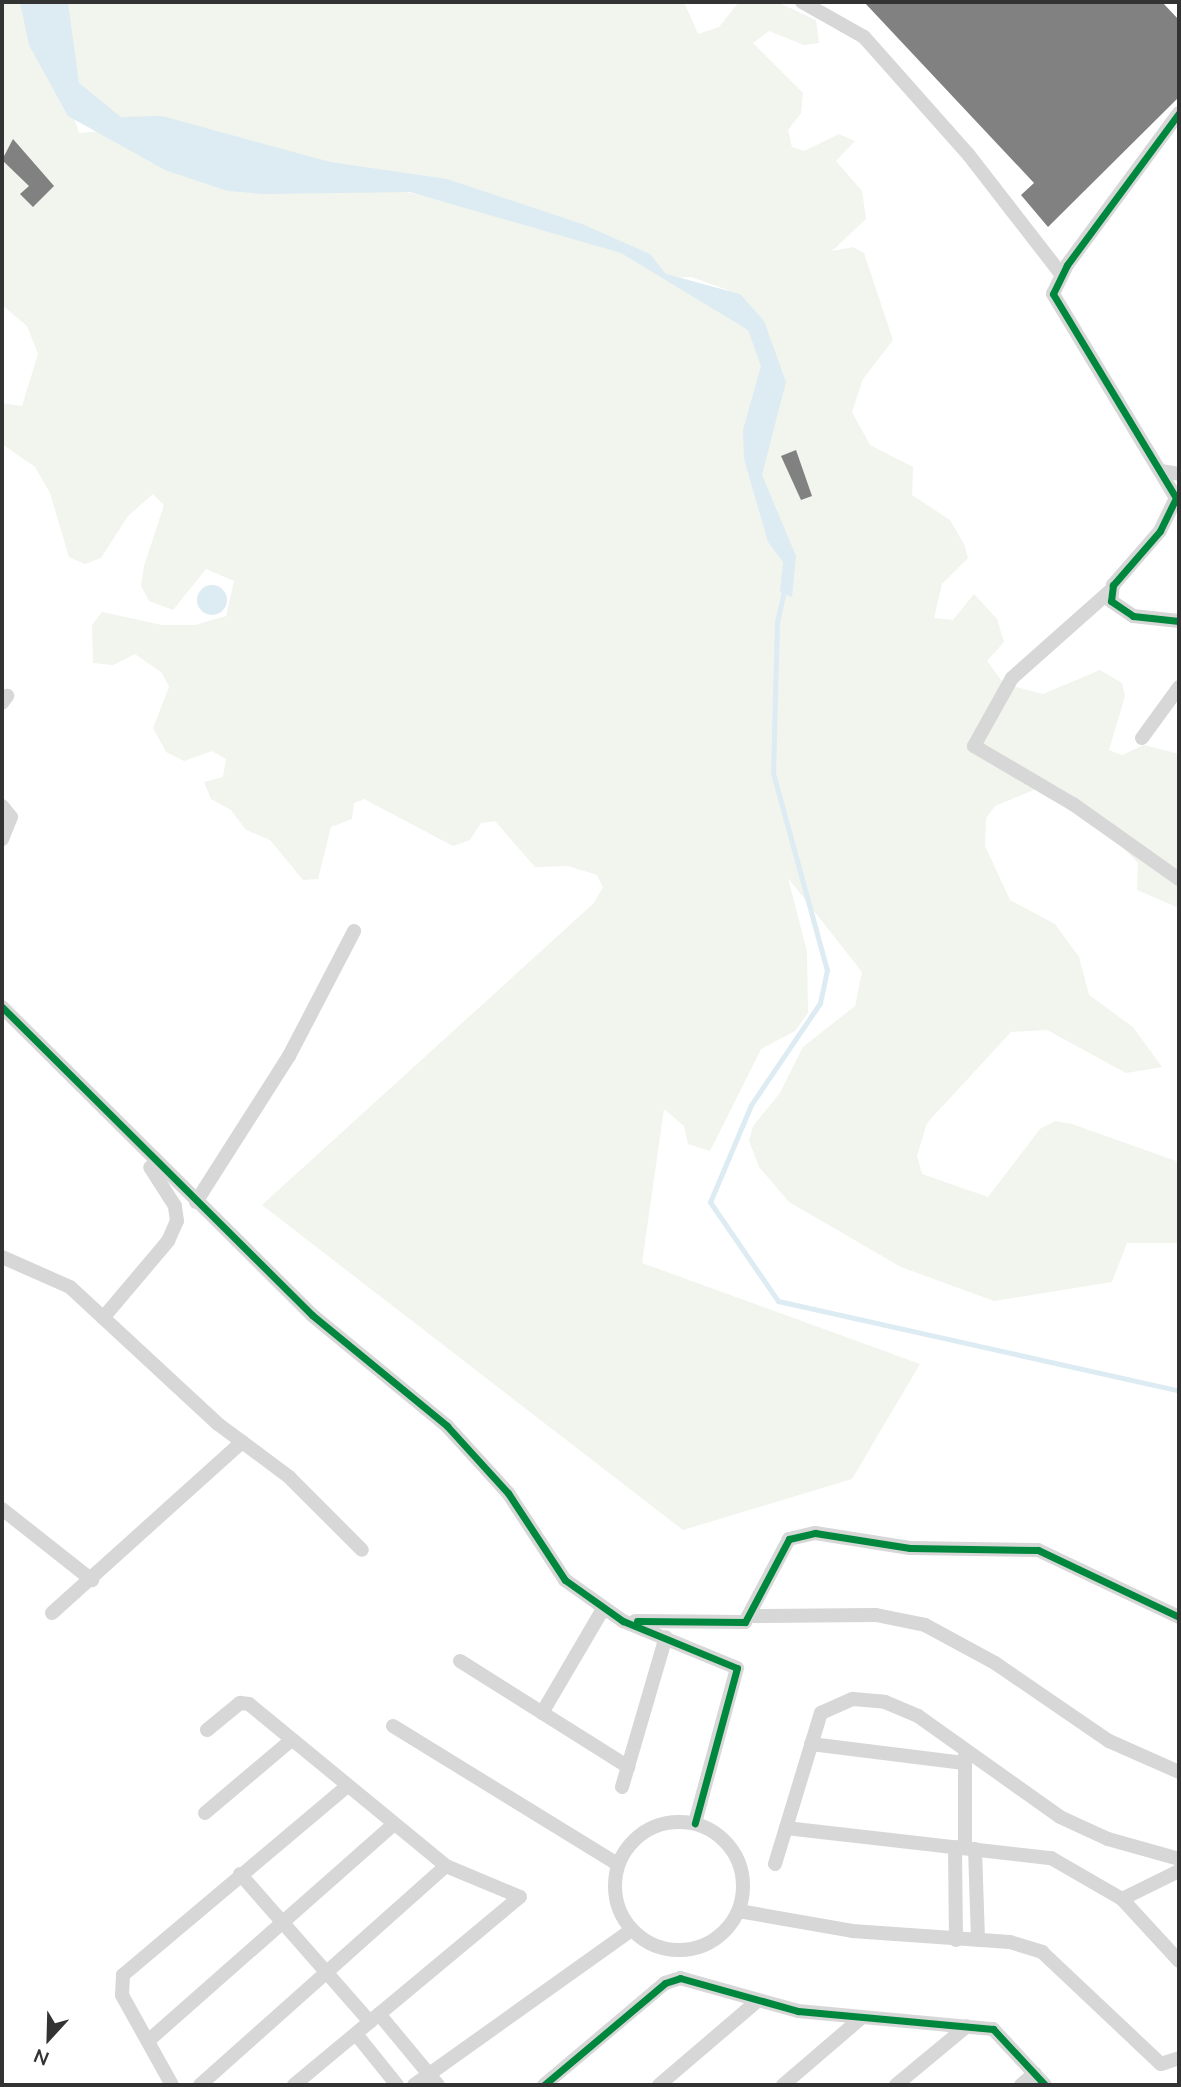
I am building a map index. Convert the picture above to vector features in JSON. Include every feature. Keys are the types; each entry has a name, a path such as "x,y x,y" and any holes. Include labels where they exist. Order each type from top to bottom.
{"street":[{"path":"802,2 864,37 968,154 1062,274"},
{"path":"1179,113 1062,274 1054,294 1057,309 1161,471 1175,507 1110,591 1079,612 1012,678 974,746 1073,803 1179,879"},
{"path":"1161,471 1179,474"},
{"path":"1110,591 1124,613 1179,621"},
{"path":"1142,738 1179,687"},
{"path":"2,806 11,817 2,839"},
{"path":"196,1202 295,1047 354,932"},
{"path":"2,1007 136,1146 312,1315 447,1426 508,1493 565,1580 623,1621 737,1668 695,1823"},
{"path":"103,1318 168,1241 177,1221 175,1206 136,1146"},
{"path":"2,1257 59,1279 242,1441 289,1477 362,1550"},
{"path":"52,1613 92,1580 242,1441"},
{"path":"2,1509 92,1580"},
{"path":"752,1616 789,1539 815,1533 921,1549 1038,1550 1179,1617"},
{"path":"542,1713 603,1609"},
{"path":"623,1621 736,1625 752,1616 876,1615 925,1625 978,1653 1109,1741 1179,1772"},
{"path":"622,1787 666,1637"},
{"path":"460,1661 628,1767"},
{"path":"775,1864 821,1713 853,1699 885,1702 965,1746 1060,1817 1108,1839 1179,1859"},
{"path":"207,1730 245,1702 345,1788 446,1866 520,1897 294,2085"},
{"path":"393,1726 617,1864"},
{"path":"205,1813 289,1742"},
{"path":"811,1744 964,1763"},
{"path":"956,1940 965,1848 965,1746"},
{"path":"172,2085 122,1995 123,1976 240,1874 345,1788"},
{"path":"695,1823 716,1832 736,1857 744,1890 739,1911 725,1932 703,1946 678,1951 653,1945 631,1930 614,1887 617,1864 649,1828 695,1823"},
{"path":"148,2040 282,1927 392,1826"},
{"path":"786,1828 1051,1858 1122,1899 1179,1961"},
{"path":"965,1848 978,1940"},
{"path":"201,2085 327,1978 446,1866"},
{"path":"1122,1899 1179,1871"},
{"path":"240,1874 327,1978 375,2018 433,2080"},
{"path":"739,1911 956,1940 978,1940 1042,1952 1161,2064 1179,2058"},
{"path":"414,2085 433,2080 631,1930"},
{"path":"544,2085 666,1983 680,1978 755,2003 860,2019 967,2026 1000,2033 1045,2085"},
{"path":"659,2085 755,2003"},
{"path":"783,2085 860,2019"},
{"path":"896,2085 967,2026"},
{"path":"356,2034 397,2085"},
{"path":"1021,2085 1035,2073"}],"shaded area":[{"path":"2,2 37,2 79,133 103,131 386,187 583,234 118,119 92,106 70,73 59,2 684,2 698,34 719,27 739,2 777,2 816,20 819,43 804,45 769,31 753,43 803,93 801,113 788,130 792,147 804,151 839,134 855,141 836,161 862,191 866,219 832,251 853,247 864,253 893,340 863,379 852,412 870,445 913,467 912,495 950,520 964,544 968,558 942,584 934,618 953,620 974,594 997,619 1004,642 987,661 1004,684 1043,694 1100,670 1122,683 1125,696 1109,750 1122,755 1144,745 1179,754 1179,908 1137,890 1138,863 1068,793 1041,787 995,806 986,818 985,846 1010,900 1055,924 1079,957 1089,995 1133,1027 1162,1067 1126,1073 1047,1030 1011,1032 927,1123 917,1156 922,1174 988,1197 1040,1129 1055,1121 1072,1124 1179,1162 1179,1243 1127,1243 1112,1282 994,1301 901,1267 789,1202 759,1167 749,1141 753,1126 780,1093 803,1047 855,1006 862,972 788,878 807,952 808,1013 795,1031 761,1049 710,1151 688,1144 684,1126 664,1109 642,1263 920,1364 852,1479 683,1530 262,1205 594,903 603,887 597,875 568,866 535,867 495,821 481,823 470,840 453,846 364,799 354,803 352,819 331,827 318,879 303,880 270,840 246,830 231,810 211,799 204,782 223,777 226,759 212,751 184,761 166,752 153,728 169,687 162,673 135,654 113,665 93,663 92,625 102,612 162,625 195,625 226,616 234,581 206,569 173,610 149,601 141,586 144,566 164,505 153,494 128,516 101,558 85,564 69,557 50,493 35,467 2,444 2,403 22,406 38,354 27,326 2,305","holes":["691,277 728,290 735,305 671,278"]},
{"path":"20,2 68,2 79,83 121,117 162,116 330,162 447,179 582,224 650,254 666,274 740,294 764,321 786,382 762,475 796,556 792,597 780,592 783,562 768,542 744,459 743,430 761,366 748,330 621,253 410,192 264,194 228,191 165,170 68,116 29,45"},
{"path":"212,585 218,586 226,594 226,606 218,614 212,615 206,614 198,606 197,600 198,594 206,586"}],"building":[{"path":"864,2 1162,2 1179,20 1179,97 1048,227 1021,195 1034,183"},
{"path":"13,139 54,186 33,207 20,194 29,186 2,160"},
{"path":"796,450 812,496 801,500 781,456"}],"waterway":[{"path":"785,587 777,621 773,773 827,970 820,1003 751,1105 710,1202 778,1301 1179,1391"}],"cycle path":[{"path":"1179,113 1067,265 1053,294 1176,498 1160,531 1113,585 1111,601 1133,616 1179,621"},
{"path":"2,1007 312,1315 447,1426 508,1493 565,1580 623,1621 737,1668 695,1823"},
{"path":"637,1621 745,1622 789,1539 815,1533 910,1548 1038,1550 1179,1617"},
{"path":"544,2085 665,1983 680,1978 798,2011 993,2029 1045,2085"}]}
